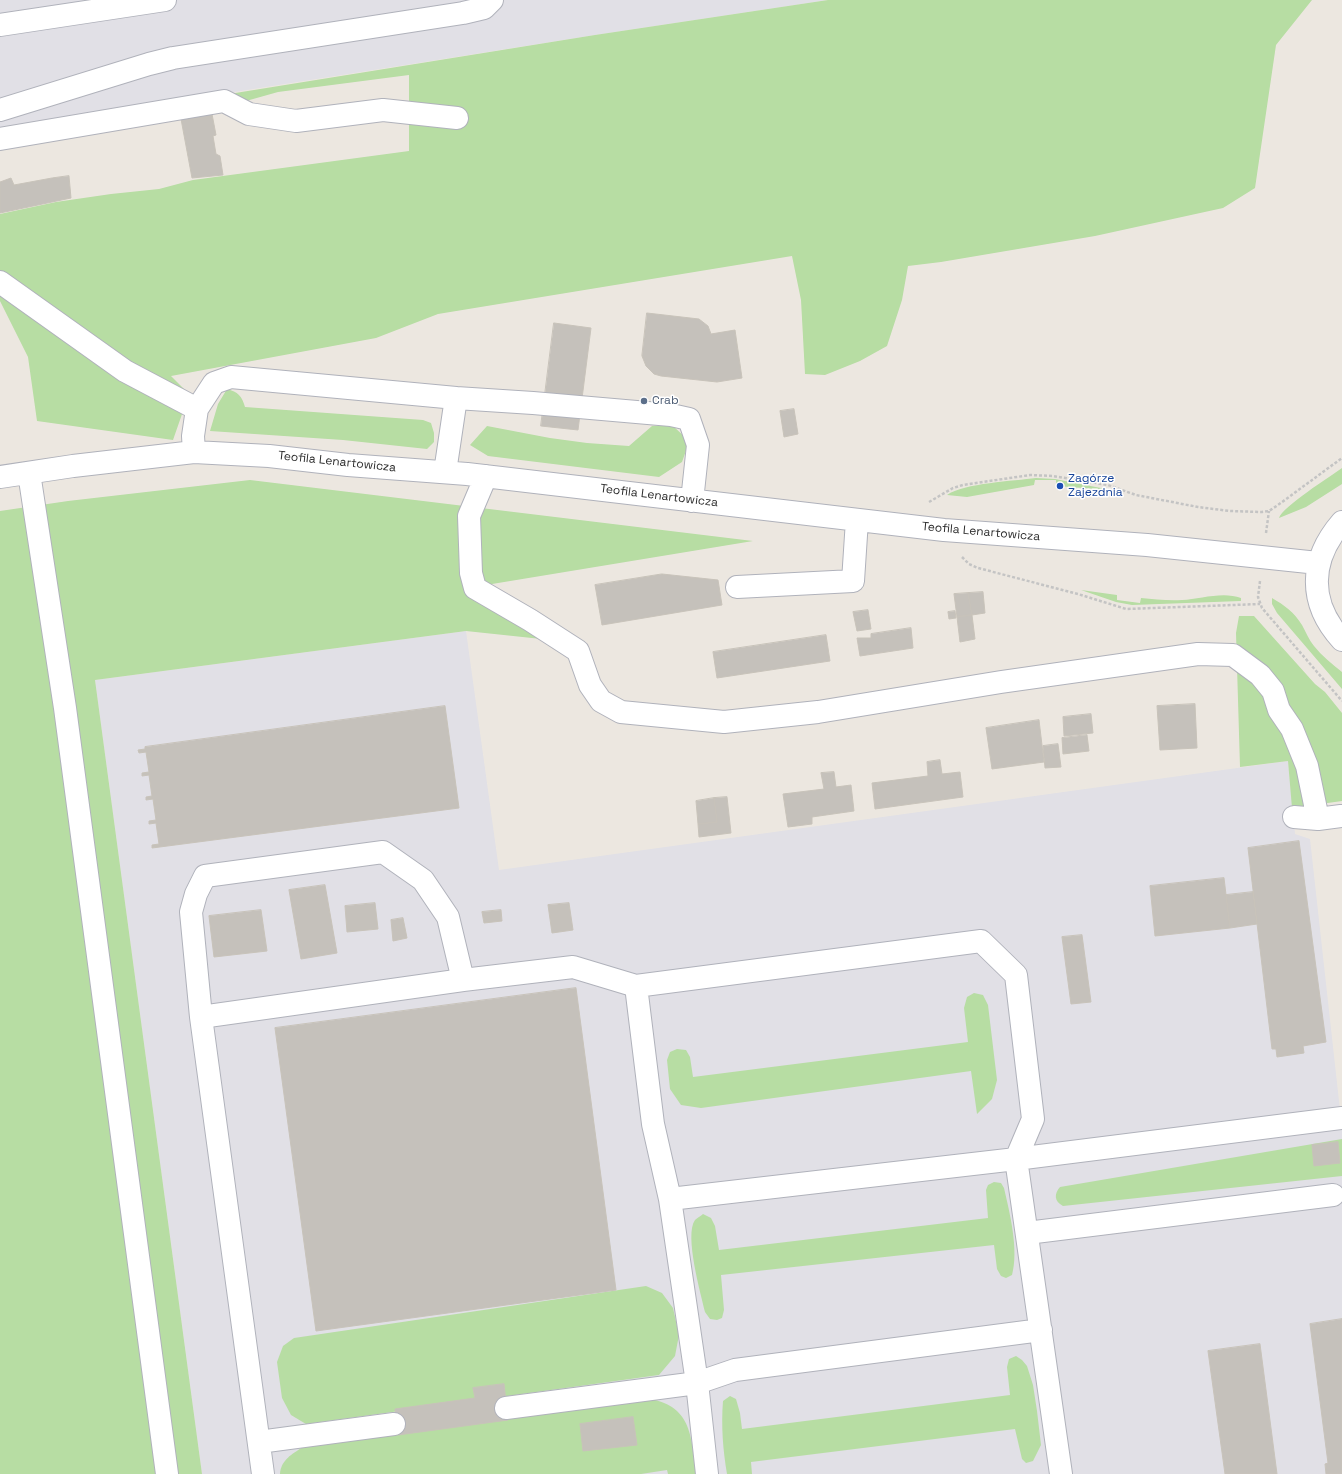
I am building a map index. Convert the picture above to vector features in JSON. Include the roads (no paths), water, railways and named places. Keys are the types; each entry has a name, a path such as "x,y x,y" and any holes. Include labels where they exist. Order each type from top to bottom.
{"street":[{"path":"0,25 165,0"},
{"path":"0,110 173,58 463,13 484,8 492,0"},
{"path":"0,139 224,101 249,114 296,120 383,110 457,118"},
{"path":"0,282 125,371 197,409"},
{"path":"194,452 193,436 197,409 214,383 231,377 456,398 671,415 689,419 698,445 692,501"},
{"path":"445,472 456,398"},
{"name":"Teofila Lenartowicza","path":"0,477 80,465 194,452 269,456 348,465 486,476 991,535 1177,548 1318,564"},
{"path":"29,473 66,716 167,1474"},
{"path":"486,476 469,516 471,574 475,588 530,620 578,651 590,686 601,701 621,712 724,722 818,712 1001,682 1198,654 1233,655 1260,675 1273,691 1279,710 1292,729 1307,766 1318,819"},
{"path":"737,588 853,581 857,520"},
{"path":"1342,522 1332,534 1324,548 1318,564 1316,581 1318,598 1323,614 1332,629 1342,640"},
{"path":"1294,817 1342,819"},
{"path":"263,1474 201,1017 191,912 196,894 205,876 383,852 423,880 448,917 463,980"},
{"path":"201,1017 463,980 573,967 636,986 981,942 1016,975 1033,1119 1016,1158 1061,1474"},
{"path":"636,986 653,1124 670,1199 697,1383 707,1474"},
{"path":"670,1199 1342,1118"},
{"path":"1027,1233 1333,1195"},
{"path":"506,1408 697,1383 735,1370 1041,1330"},
{"path":"259,1442 394,1424"}],"place":[{"name":"Crab","path":"644,401"},
{"name":"Zagórze Zajezdnia","path":"1060,486"}]}
